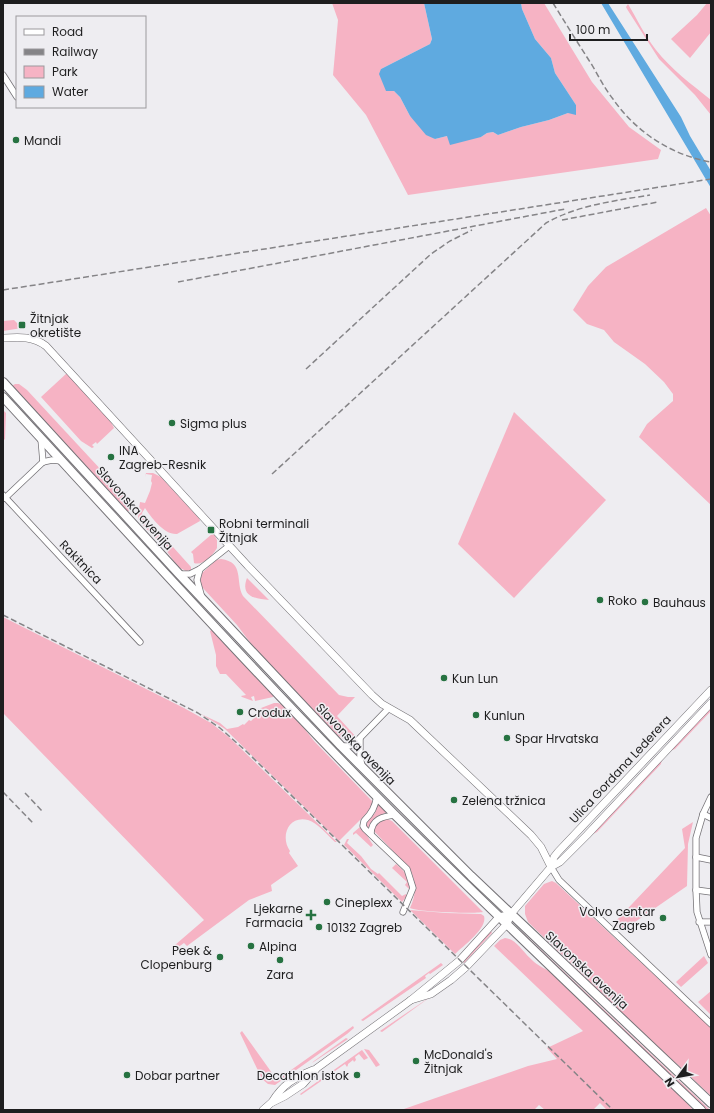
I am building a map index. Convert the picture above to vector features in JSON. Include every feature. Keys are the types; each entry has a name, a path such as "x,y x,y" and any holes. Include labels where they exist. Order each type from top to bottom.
{"main road":[{"name":"Slavonska avenija","path":"3,382 179,574 341,746 471,876 711,1103"},
{"name":"Slavonska avenija","path":"3,397 207,618 377,796 499,917 701,1110"}],"street":[{"path":"3,75 16,95"},
{"path":"3,338 19,336 31,338 46,346 229,546 372,695 382,704 410,720 534,838 544,852 559,880 711,1024"},
{"path":"42,439 43,462 52,460 63,462"},
{"name":"Rakitnica","path":"43,462 4,497 140,642"},
{"path":"179,574 190,574 200,569 229,546"},
{"path":"200,569 197,580 202,598"},
{"name":"Ulica Gordana Lederera","path":"551,867 558,852 711,690"},
{"name":"Ulica Gordana Lederera","path":"507,924 511,914 551,867 560,862 587,835 711,703"},
{"path":"341,746 349,746 360,739 389,708"},
{"path":"360,739 360,757 362,767"},
{"path":"377,796 376,806 364,821 363,826 407,869 413,888 403,912"},
{"path":"710,953 697,912 696,838 703,814 711,796"},
{"path":"703,814 711,818"},
{"path":"371,834 372,825 380,818 396,815"},
{"path":"544,852 552,854 558,852"},
{"path":"696,857 711,860"},
{"path":"696,890 711,892"},
{"path":"263,1110 271,1103 280,1090 299,1076 317,1068 411,1000 460,960 499,917 511,914"},
{"path":"699,922 711,922"},
{"path":"411,1000 431,994 450,980 465,968 507,924"}],"green space":[{"path":"332,3 424,3 432,39 430,44 381,69 394,91 400,97 410,116 435,139 447,136 481,137 487,133 493,132 498,135 568,113 576,105 555,73 551,58 535,39 522,9 521,3 544,3 592,82 629,127 661,150 658,159 408,195 366,115 333,75 338,20"},
{"path":"707,3 711,3 711,32 690,58 671,39 697,15"},
{"path":"628,4 648,39 668,64 711,100 711,115 695,95 659,59 627,9 626,7"},
{"path":"706,208 711,216 711,505 639,437 647,424 673,401 673,394 664,382 645,364 614,342 604,330 587,324 573,310 588,286 606,267"},
{"path":"14,320 22,328 3,331 3,321"},
{"path":"67,373 110,420 114,428 97,444 96,442 92,445 94,447 92,448 81,441 41,397"},
{"path":"19,384 27,390 129,500 129,511 126,511 12,386"},
{"path":"3,410 6,413 5,439 3,441"},
{"path":"514,412 606,500 514,598 458,544"},
{"path":"146,473 153,473 161,477 199,518 200,521 177,534 172,534 163,529 145,508 142,513 144,519 167,543 173,547 191,567 191,570 186,571 178,567 163,546 140,522 138,517 140,502 145,503 152,483 152,475 146,474 145,477"},
{"path":"212,534 214,534 217,540 217,548 204,562 197,564 194,563 193,554 191,552"},
{"path":"221,559 229,561 236,568 243,596 339,695 355,697 337,716 357,738 350,740 344,739 334,732 252,645 237,625 201,586 200,582 202,573 216,560"},
{"path":"247,578 269,600 259,599 247,593 245,584"},
{"path":"3,617 211,723 230,738 337,842 335,842 319,826 308,820 301,819 295,821 288,828 286,840 290,851 289,853 298,866 271,885 272,891 249,900 187,946 184,943 177,948 175,945 204,920 3,713"},
{"path":"213,629 274,695 273,697 255,701 254,696 251,697 253,701 242,697 241,696 246,695 226,674 220,674 216,666 216,655 210,631"},
{"path":"274,703 283,705 314,741 372,801 372,807 370,810 339,841 225,729 201,714 220,723 227,729 238,727 243,724 244,725 257,715 261,708"},
{"path":"710,708 711,711 675,749 670,751"},
{"path":"662,759 661,764 597,832 593,834"},
{"path":"378,804 387,812 375,818 368,828 367,821 375,813"},
{"path":"387,819 392,821 483,912 469,913 424,911 410,908 414,898 415,884 410,869 374,831 379,823"},
{"path":"693,822 688,844 687,886 622,931 613,922 615,922 685,848 682,829"},
{"path":"361,826 373,845 371,847 356,833 353,835 353,833"},
{"path":"347,839 349,839 347,843 361,856 371,869 378,874 379,873 402,896 406,894 407,896 402,902 344,845"},
{"path":"396,864 406,875 409,882 409,889 405,885 407,882 392,868"},
{"path":"552,881 556,883 711,1028 711,1096 677,1064 663,1055 609,1004 589,981 528,922 525,914 525,906 544,884"},
{"path":"410,910 481,914 484,916 484,921 479,931 455,954"},
{"path":"491,931 492,933 464,963 463,961"},
{"path":"521,931 710,1110 707,1110 519,933"},
{"path":"505,938 516,943 534,962 549,971 681,1096 693,1110 607,1110 600,1103 593,1110 545,1110 539,1105 534,1110 401,1110 528,1066 557,1059 547,1048 583,1031 494,946 500,940"},
{"path":"704,956 708,963 681,987 676,982"},
{"path":"441,963 443,965 425,976 426,978 363,1021 361,1020"},
{"path":"711,991 711,1015 698,1002"},
{"path":"433,995 382,1032 380,1031"},
{"path":"353,1026 354,1028 347,1034 275,1085 268,1084 262,1079 240,1033 242,1031 277,1080"},
{"path":"346,1038 348,1039 312,1063 314,1061"},
{"path":"364,1049 369,1050 380,1065 376,1067"},
{"path":"362,1050 368,1058 364,1060 359,1054 355,1057 356,1060 354,1062 353,1060 347,1067 345,1064 325,1078 327,1081 324,1079 301,1095 300,1094"}],"water":[{"path":"424,3 521,3 522,9 535,39 551,58 555,73 576,105 576,115 568,113 498,135 493,132 487,133 481,137 450,145 447,136 435,139 426,135 410,116 400,97 394,91 386,91 379,74 381,69 430,44 432,39"},
{"path":"601,3 608,3 681,117 690,136 711,171 711,188"}],"railway":[{"path":"553,3 607,91 632,122 668,148 696,159 711,162"},
{"path":"3,290 711,179"},
{"path":"272,474 546,223 583,208 650,195"},
{"path":"562,220 658,202"},
{"path":"178,282 565,209"},
{"path":"306,369 431,254 450,241 472,230"},
{"path":"3,615 198,713 220,728 247,752 613,1110"},
{"path":"3,792 33,823"},
{"path":"25,793 43,812"}],"place":[{"name":"Mandi","path":"16,140"},
{"name":"Žitnjak okretište","path":"22,325"},
{"name":"Sigma plus","path":"172,423"},
{"name":"INA Zagreb-Resnik","path":"111,457"},
{"name":"Robni terminali Žitnjak","path":"211,530"},
{"name":"Roko","path":"600,600"},
{"name":"Bauhaus","path":"645,602"},
{"name":"Kun Lun","path":"444,678"},
{"name":"Crodux","path":"240,712"},
{"name":"Kunlun","path":"476,715"},
{"name":"Spar Hrvatska","path":"507,738"},
{"name":"Zelena tržnica","path":"454,800"},
{"name":"Cineplexx","path":"327,902"},
{"name":"Ljekarne Farmacia","path":"311,915"},
{"name":"Volvo centar Zagreb","path":"663,918"},
{"name":"10132 Zagreb","path":"319,927"},
{"name":"Alpina","path":"251,946"},
{"name":"Peek & Clopenburg","path":"220,957"},
{"name":"Zara","path":"280,960"},
{"name":"McDonald's Žitnjak","path":"416,1061"},
{"name":"Dobar partner","path":"127,1075"},
{"name":"Decathlon istok","path":"357,1075"}]}
